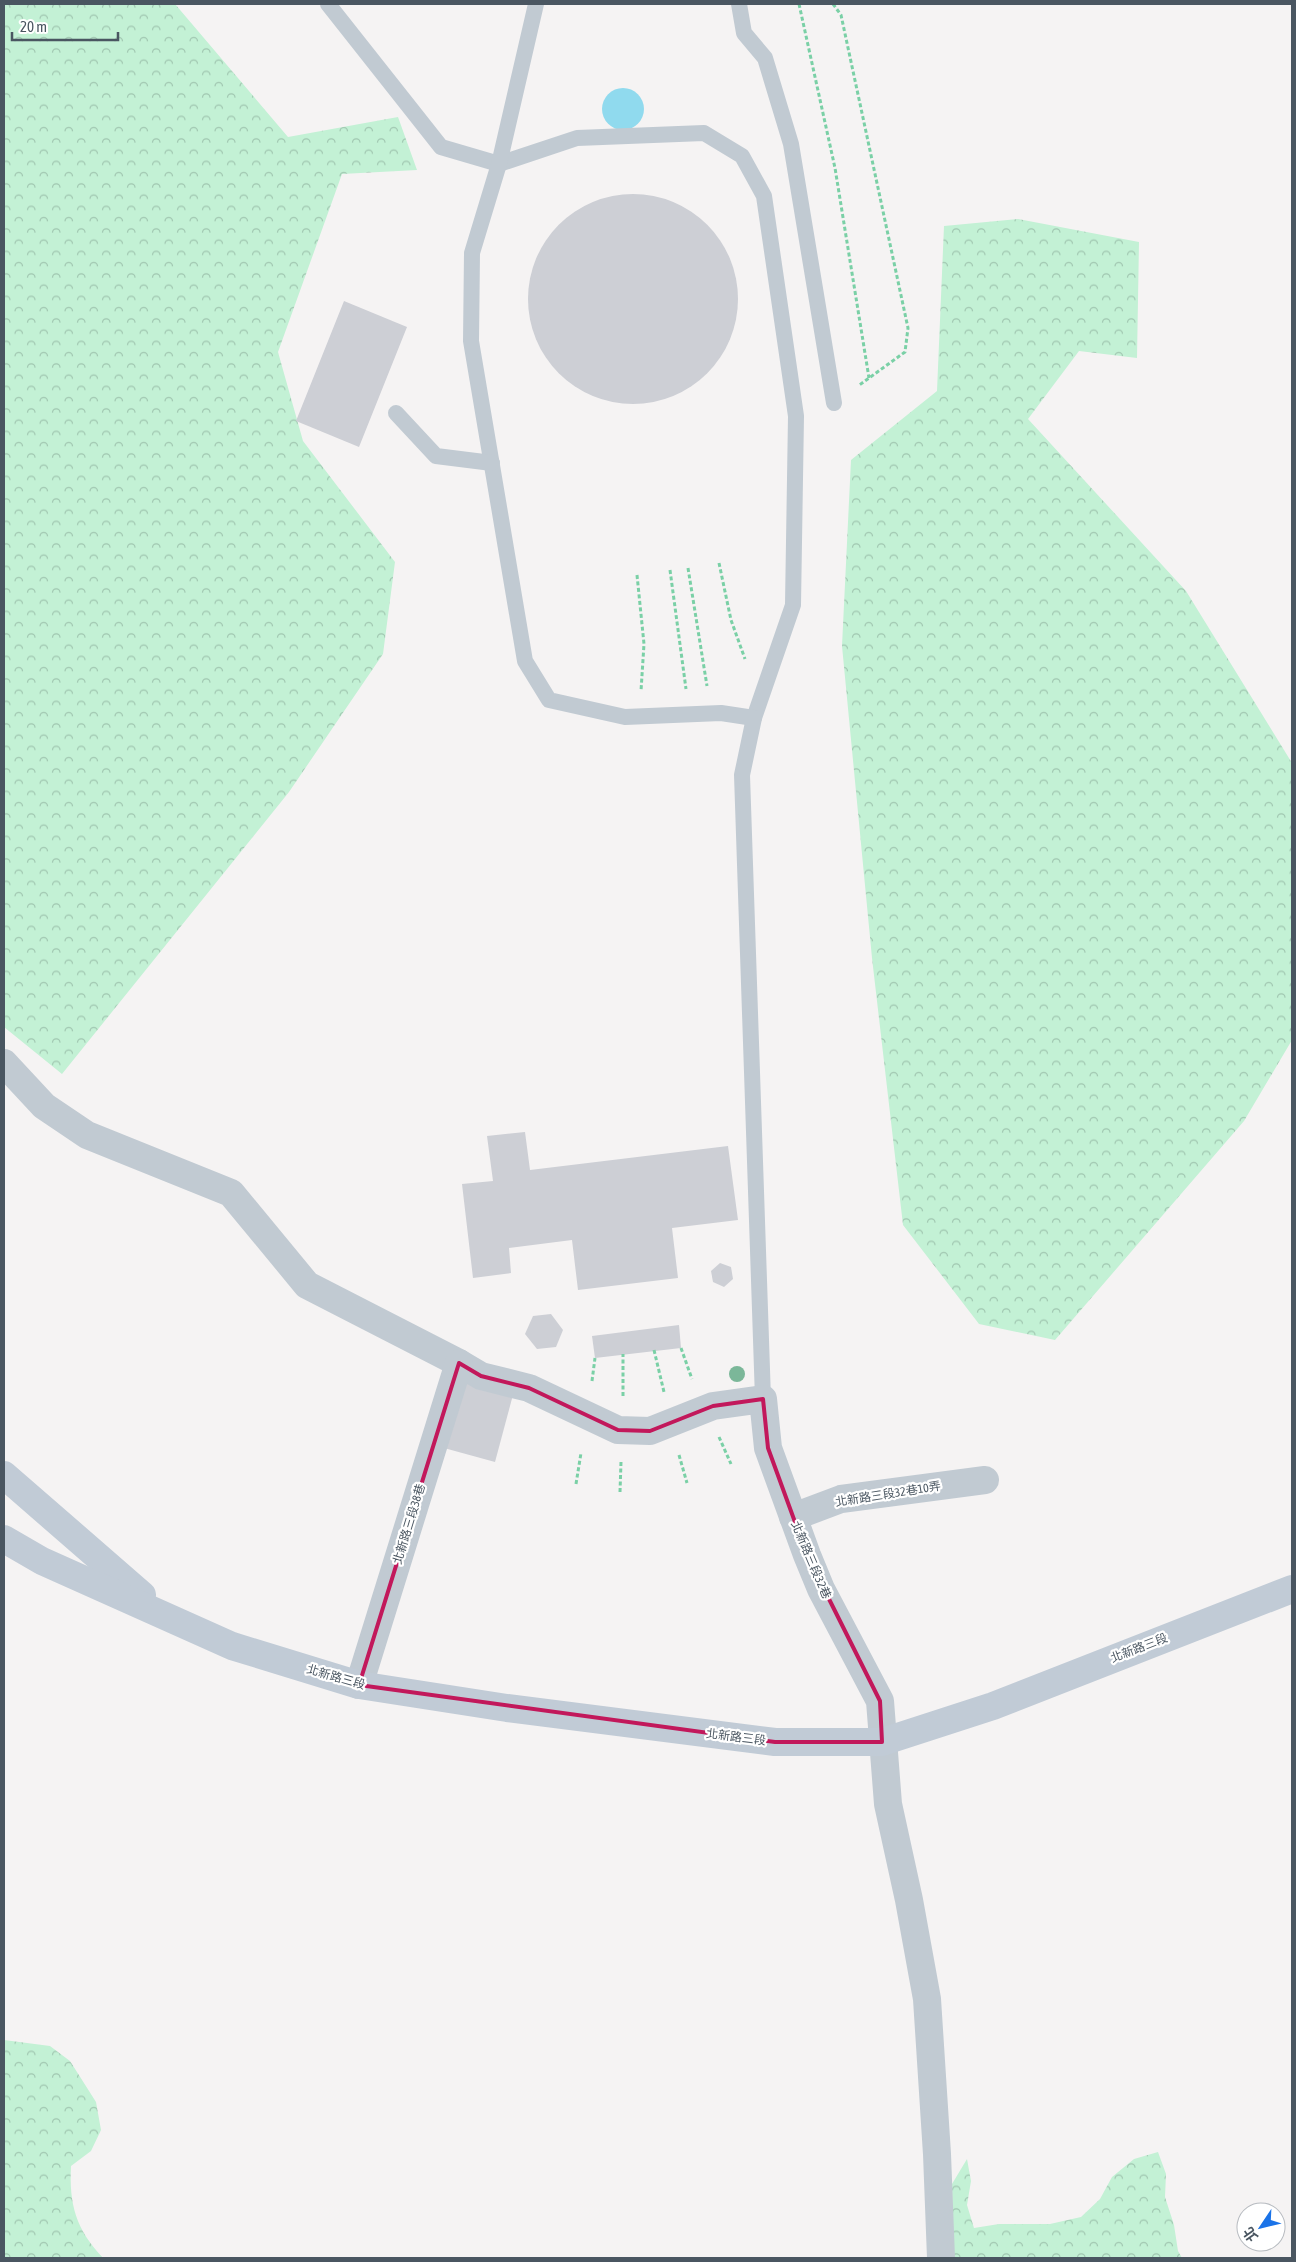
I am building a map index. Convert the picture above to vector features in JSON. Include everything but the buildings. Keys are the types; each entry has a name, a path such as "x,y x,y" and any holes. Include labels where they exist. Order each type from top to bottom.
{"main road":[{"name":"北新路三段","path":"4,1475 168,1617"},
{"name":"北新路三段","path":"4,1539 42,1561 232,1646 359,1685 507,1708 775,1742 882,1742 993,1706 1292,1589"}],"street":[{"path":"4,1063 44,1106 87,1135 231,1193 307,1285 459,1363 480,1376 529,1388 618,1430 650,1431 713,1406 763,1399"},
{"name":"北新路三段38巷","path":"359,1685 459,1363"},
{"name":"北新路三段32巷","path":"763,1399 768,1448 793,1518 821,1590 880,1701 888,1804 909,1900 927,1999 938,2154 941,2258"},
{"name":"北新路三段32巷10弄","path":"793,1518 841,1499 985,1480"}],"lane":[{"path":"328,4 441,147 499,164 576,138 704,133 742,156 764,196 796,416 793,605 754,718 742,775 763,1399"},
{"path":"536,4 499,164 472,253 471,340 525,661 549,700 625,717 721,713 754,718"},
{"path":"739,4 744,33 766,58 791,144 834,403"},
{"path":"396,413 436,456 492,463"}],"path":[{"path":"799,4 835,168 869,378"},
{"path":"833,4 841,15 908,328 905,352"},
{"path":"719,563 731,620 747,665"},
{"path":"688,568 707,687"},
{"path":"670,570 686,690"},
{"path":"637,574 644,644 641,694"},
{"path":"681,1348 692,1379"},
{"path":"654,1350 665,1398"},
{"path":"622,1405 623,1354"},
{"path":"592,1385 595,1358"},
{"path":"718,1434 731,1464"},
{"path":"576,1484 581,1453"},
{"path":"678,1454 686,1483"},
{"path":"620,1492 621,1461"}],"highlighted area":[{"path":"459,1363 481,1376 529,1388 618,1430 650,1431 713,1406 763,1399 768,1448 807,1555 880,1701 882,1742 775,1742 359,1685"}],"green space":[{"path":"4,4 175,4 288,137 398,117 417,170 342,174 278,352 303,441 395,562 383,654 289,792 62,1074 4,1027"},
{"path":"1018,219 1139,242 1137,358 1079,351 1028,419 1186,591 1292,763 1292,1040 1244,1121 1055,1340 979,1324 903,1225 872,958 842,646 851,460 937,391 944,226"},
{"path":"4,2040 50,2046 70,2061 96,2102 101,2130 91,2151 71,2166 71,2193 80,2226 86,2237 103,2258 4,2258"},
{"path":"1158,2152 1166,2174 1165,2197 1174,2225 1178,2251 1182,2258 953,2258 952,2184 967,2159 971,2181 967,2205 974,2228 999,2224 1050,2224 1081,2217 1100,2199 1112,2177 1134,2159"}],"water":[{"path":"619,88 627,88 638,94 644,109 638,124 627,130 619,130 608,124 602,113 602,105 608,94"}]}
